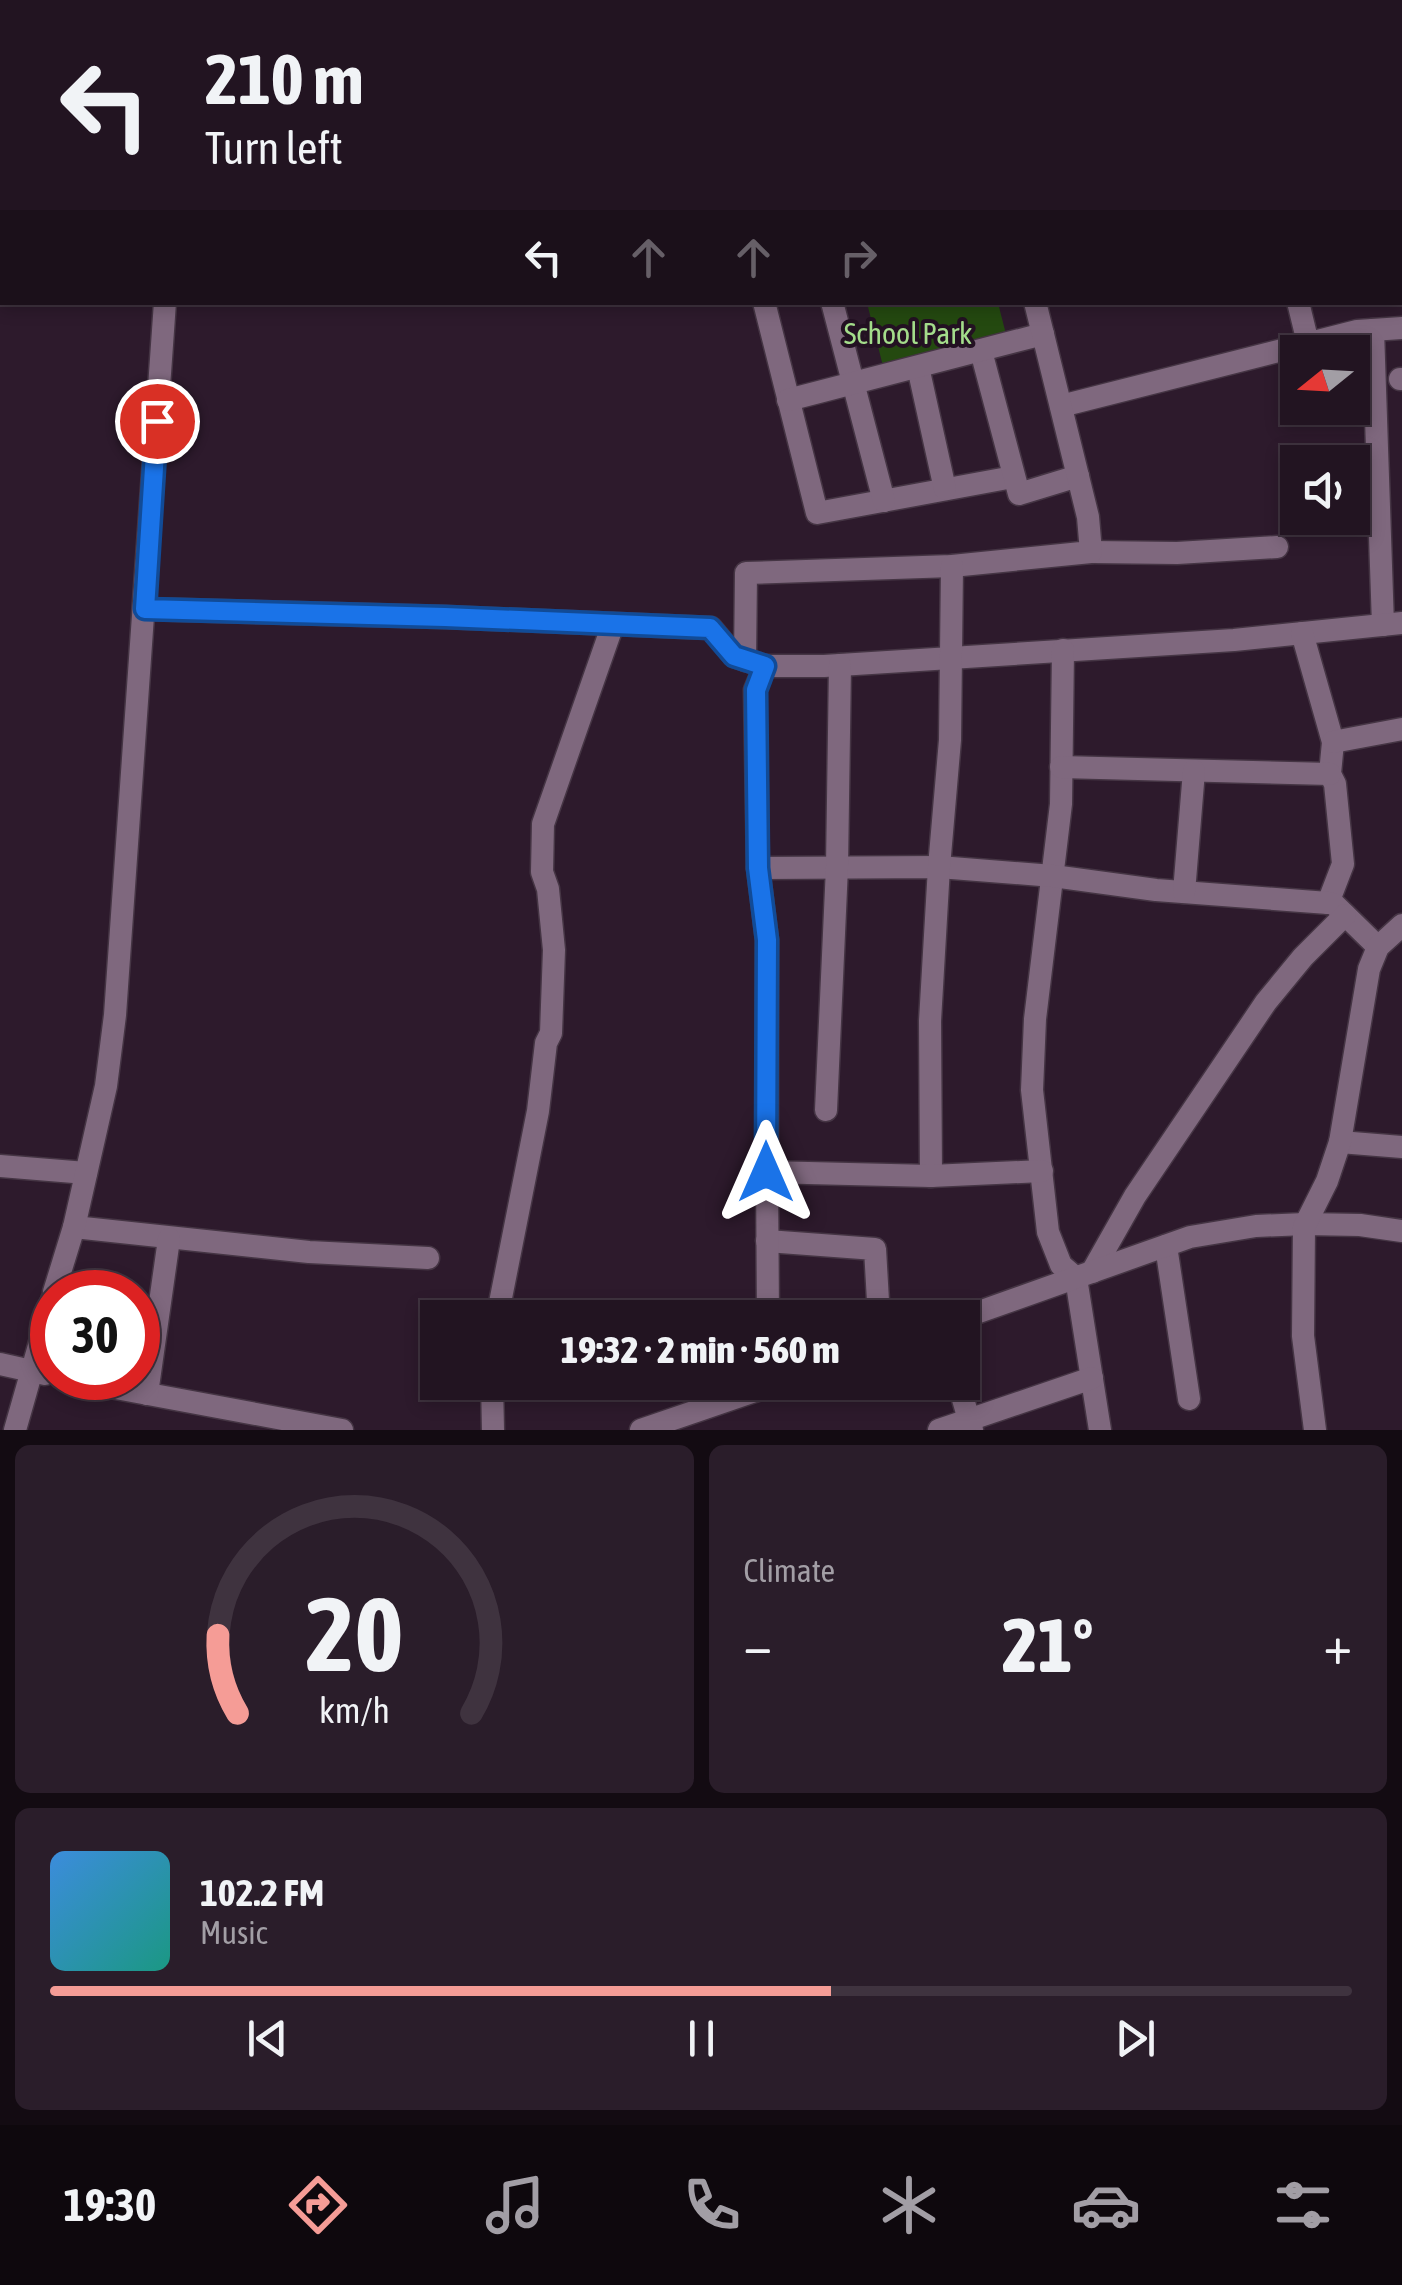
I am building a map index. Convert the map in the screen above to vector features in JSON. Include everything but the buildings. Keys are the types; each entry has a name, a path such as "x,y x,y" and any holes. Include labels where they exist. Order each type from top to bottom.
{"street":[{"path":"61,1270 106,1086 115,1015 165,305"},
{"path":"765,305 816,513 1013,477"},
{"path":"833,305 884,501"},
{"path":"1036,305 1088,516 1090,552"},
{"path":"1299,305 1306,335"},
{"path":"1342,335 1402,328"},
{"path":"145,609 710,628 734,656 755,663 840,665 1234,640 1392,624 1373,330"},
{"path":"788,400 1043,334"},
{"path":"980,351 1019,494 1078,476"},
{"path":"1061,406 1280,351"},
{"path":"918,367 946,489"},
{"path":"768,1300 767,940 758,868 755,663 746,573 952,566 1090,552 1277,547"},
{"path":"930,1176 930,1021 950,740 952,566"},
{"path":"501,1300 538,1112 546,1043 551,1033 554,950 548,890 542,872 543,824 614,624"},
{"path":"1100,1430 1084,1275 1266,1002 1337,909 1343,864 1335,784 1330,774 1334,742 1302,633"},
{"path":"1063,650 1061,804 1035,1019 1032,1090 1048,1232 1062,1265 1084,1275"},
{"path":"826,1110 837,868 840,665"},
{"path":"1334,742 1402,729"},
{"path":"1061,767 1330,774"},
{"path":"1184,892 1194,770"},
{"path":"758,868 939,866 1337,909 1378,947"},
{"path":"1316,1430 1303,1336 1306,1224 1327,1182 1340,1142 1369,969 1378,947 1402,924"},
{"path":"1340,1142 1402,1147"},
{"path":"0,1166 86,1173"},
{"path":"766,1172 930,1176 1042,1171"},
{"path":"980,1312 1190,1237 1256,1226 1306,1224 1360,1224 1402,1231"},
{"path":"74,1228 308,1252 428,1258"},
{"path":"160,1302 169,1239"},
{"path":"767,1241 875,1249 878,1300"},
{"path":"1166,1246 1189,1399"},
{"path":"0,1364 30,1371"},
{"path":"939,1430 971,1425 1092,1378"},
{"path":"160,1396 331,1429"},
{"path":"15,1430 30,1398"},
{"path":"493,1400 494,1430"},
{"path":"641,1430 728,1400"},
{"path":"963,1400 971,1425"}],"green space":[{"name":"School Park","path":"868,305 999,305 1008,342 884,370"}],"route":[{"path":"157,421 145,609 710,628 734,656 765,666 756,690 758,868 767,940 766,1172"}]}
